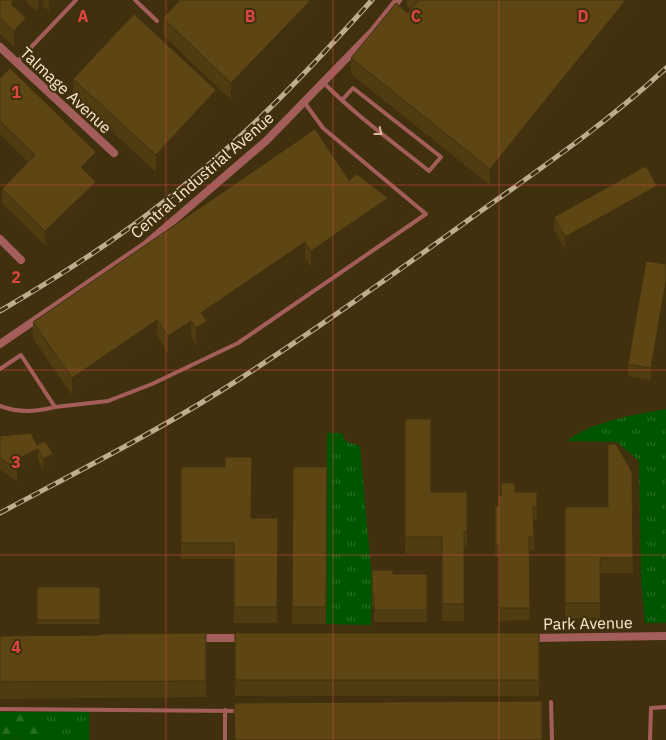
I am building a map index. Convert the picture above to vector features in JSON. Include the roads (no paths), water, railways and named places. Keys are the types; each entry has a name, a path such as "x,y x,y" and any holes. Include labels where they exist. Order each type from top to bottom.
{"street":[{"name":"Central Industrial Avenue","path":"0,344 145,245 266,141 373,31 398,0"},
{"name":"Talmage Avenue","path":"0,47 114,153"},
{"path":"0,239 21,260"},
{"name":"Park Avenue","path":"527,638 666,636"},
{"path":"186,638 255,638"}],"lane":[{"path":"16,63 76,0"},
{"path":"135,0 157,22"},
{"path":"323,82 342,100 429,171 441,157 353,88 342,100"},
{"path":"0,406 14,411 26,412 108,401 152,384 238,343 426,214 323,128 304,102"},
{"path":"0,369 21,355 55,407"},
{"path":"551,702 552,740"},
{"path":"650,740 651,708 666,706"},
{"path":"0,709 242,710"},
{"path":"225,710 225,740"}],"railway":[{"path":"0,311 94,253 179,190 265,113 372,0"},
{"path":"0,513 165,424 284,350 380,284 597,127 666,68"}]}
